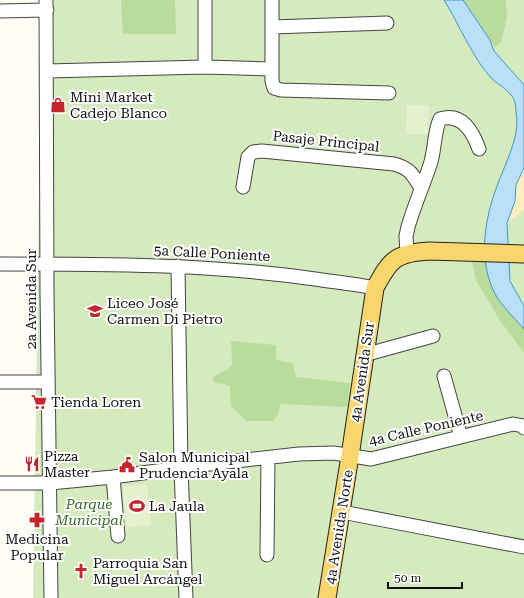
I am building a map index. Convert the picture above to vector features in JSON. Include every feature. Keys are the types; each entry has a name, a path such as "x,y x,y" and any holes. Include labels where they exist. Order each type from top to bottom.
{"main road":[{"path":"407,253 429,251 521,254"},
{"name":"4a Avenida Sur","path":"350,456 375,288 389,263 407,253"},
{"name":"4a Avenida Norte","path":"327,598 350,456"}],"street":[{"path":"205,0 205,67"},
{"path":"272,0 271,69 274,88 281,90 389,93"},
{"path":"0,11 47,5"},
{"name":"2a Avenida Sur","path":"47,5 46,264 52,598"},
{"path":"272,27 388,23"},
{"path":"47,71 205,67 271,69"},
{"path":"407,253 406,236 408,227 434,151 437,124 440,119 446,117 463,122 475,137 479,149"},
{"name":"Pasaje Principal","path":"243,186 248,157 253,152 262,151 404,167 412,173 421,188"},
{"name":"5a Calle Poniente","path":"0,264 178,266 275,273 375,288"},
{"path":"178,266 180,468 186,598"},
{"path":"364,354 433,336"},
{"path":"444,376 460,437"},
{"path":"0,382 48,382"},
{"name":"4a Calle Poniente","path":"0,483 50,483 113,478 201,465 299,454 334,453 371,459 513,424 523,427"},
{"path":"267,555 268,458"},
{"path":"113,478 118,536"},
{"path":"342,512 524,547"}],"green space":[{"name":"Parque Municipal","path":"42,0 524,0 524,598 33,598"},
{"path":"121,0 175,0 176,34 123,34"},
{"path":"463,0 506,0 507,17 501,43 495,47"},
{"path":"407,105 429,105 428,134 406,134"},
{"path":"471,258 485,259 496,295 505,308 524,329 524,353 499,319 476,280"},
{"path":"231,341 276,345 276,360 293,363 296,377 350,383 347,407 280,404 278,415 273,421 246,421 231,406 230,387 224,384 215,383 212,378 232,365"},
{"name":"La Jaula","path":"147,484 151,525 126,527 123,486"}],"sand":[{"path":"524,168 524,209 507,223 515,201 516,185"}],"water":[{"path":"444,0 463,0 490,40 494,51 524,85 524,168 516,185 515,201 507,223 510,281 524,306 524,329 498,299 486,268 485,252 485,235 492,202 511,150 517,127 515,103 509,93 484,70"}],"place":[{"name":"Mini Market Cadejo Blanco","path":"58,105"},
{"name":"Liceo José Carmen Di Pietro","path":"95,311"},
{"name":"Tienda Loren","path":"39,402"},
{"name":"Pizza Master","path":"32,464"},
{"name":"Salon Municipal Prudencia Ayala","path":"127,465"},
{"name":"La Jaula","path":"137,506"},
{"name":"Medicina Popular","path":"37,520"},
{"name":"Parroquia San Miguel Arcángel","path":"81,571"}]}
